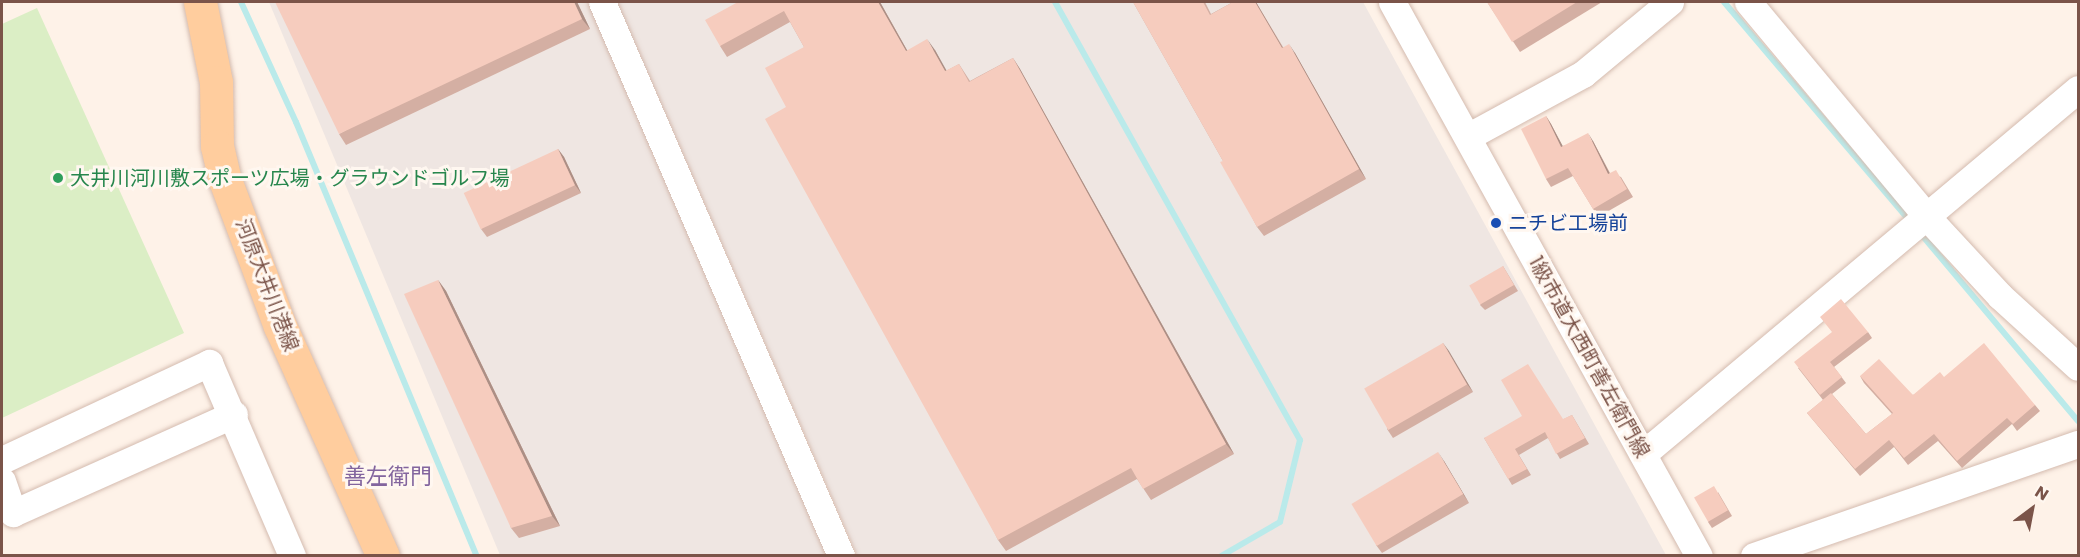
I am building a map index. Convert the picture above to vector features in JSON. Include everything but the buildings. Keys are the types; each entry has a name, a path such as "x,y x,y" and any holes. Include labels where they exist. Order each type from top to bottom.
{"main road":[{"name":"河原大井川港線","path":"200,2 216,82 217,146 225,180 280,326 383,555"}],"street":[{"path":"602,2 841,555"},
{"name":"1級市道大西町善左衛門線","path":"1392,2 1469,136 1699,555"},
{"path":"1469,136 1583,74 1670,2"},
{"path":"1748,2 1926,216 2000,296 2079,367"},
{"path":"1643,454 2079,89"},
{"path":"2,460 209,363 234,414 292,555"},
{"path":"2,481 13,513 234,414"},
{"path":"1754,555 2079,444"}],"shaded area":[{"path":"269,2 588,2 827,555 500,555"},
{"path":"617,2 1363,2 1666,555 857,555"}],"green space":[{"name":"大井川河川敷スポーツ広場・グラウンドゴルフ場","path":"37,8 184,333 2,418 2,24"}],"waterway":[{"path":"241,2 296,122 477,556"},
{"path":"1055,2 1300,440 1280,522 1221,556"},
{"path":"1724,2 1908,219"},
{"path":"1921,234 2078,421"}],"place":[{"name":"大井川河川敷スポーツ広場・グラウンドゴルフ場","path":"58,178"},
{"name":"ニチビ工場前","path":"1496,223"}],"district":[{"name":"善左衛門","path":"388,477"}]}
